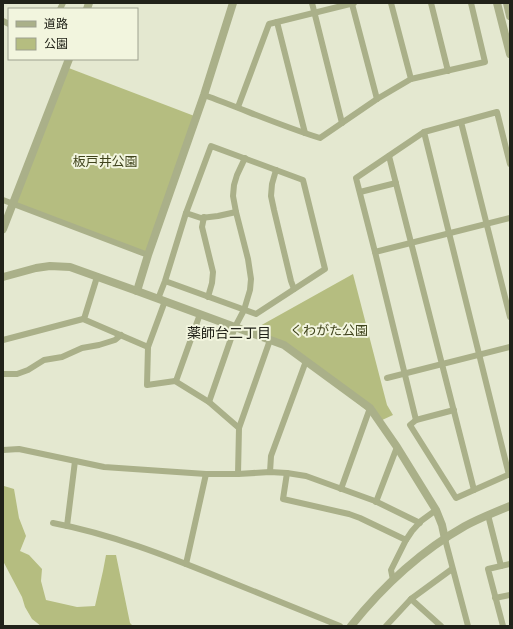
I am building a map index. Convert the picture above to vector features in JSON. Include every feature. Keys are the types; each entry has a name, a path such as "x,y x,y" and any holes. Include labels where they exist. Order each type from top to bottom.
{"street":[{"path":"137,290 204,95 233,3"},
{"path":"312,3 342,123"},
{"path":"238,107 268,24 353,3 377,99"},
{"path":"391,3 411,79"},
{"path":"431,3 448,71"},
{"path":"204,95 320,138 377,99 411,79 485,62 471,3"},
{"path":"497,3 510,54"},
{"path":"507,3 510,16"},
{"path":"277,22 305,133"},
{"path":"3,229 69,60"},
{"path":"416,420 356,178 424,132 497,112 510,164"},
{"path":"461,122 510,317"},
{"path":"424,132 510,475 456,498 410,425 416,420 454,410"},
{"path":"165,281 256,314 325,269 303,180 211,146 186,213 165,281 162,300 148,347 147,385 176,381 209,402 239,428"},
{"path":"389,156 474,490"},
{"path":"209,402 235,327 244,310 250,290 251,279 248,259 233,196 234,185 245,158"},
{"path":"276,170 272,184 271,196 294,289"},
{"path":"360,192 396,183"},
{"path":"3,200 148,255"},
{"path":"186,213 201,218 236,212"},
{"path":"204,217 202,227 213,272 212,283 208,296"},
{"path":"375,252 510,218"},
{"path":"3,277 36,268 50,266 70,267 137,290 284,345 370,408 397,447 436,510 442,525 452,569 468,626"},
{"path":"84,319 97,277"},
{"path":"176,381 200,314"},
{"path":"3,340 84,319 148,347"},
{"path":"3,374 17,374 28,370 44,360 62,357 82,348 115,340 120,335"},
{"path":"238,474 239,428 270,340"},
{"path":"387,378 510,347"},
{"path":"270,472 271,456 306,361"},
{"path":"341,489 370,408"},
{"path":"376,502 397,447"},
{"path":"3,450 19,449 104,467 206,474 270,472 306,476 376,502 420,523"},
{"path":"67,526 75,461"},
{"path":"287,473 283,499 349,514 406,540"},
{"path":"186,564 206,474"},
{"path":"351,626 378,594 422,554 466,525 510,506"},
{"path":"393,580 391,570 406,540 420,523 436,510"},
{"path":"488,515 501,566"},
{"path":"53,523 133,544 340,626"},
{"path":"503,626 488,569 510,564"},
{"path":"386,626 411,599 452,569"},
{"path":"495,598 510,595"},
{"path":"411,599 441,626"}],"green space":[{"name":"板戸井公園","path":"66,67 197,117 148,255 12,204"},
{"name":"くわがた公園","path":"353,274 387,405 393,415 380,421 284,345 249,332"},
{"path":"4,486 14,489 19,518 26,536 20,551 29,555 42,569 41,581 46,600 77,607 95,606 106,555 116,555 130,623 133,626 41,626 32,619 3,561"}],"district":[{"name":"薬師台二丁目","path":"229,333"}]}
